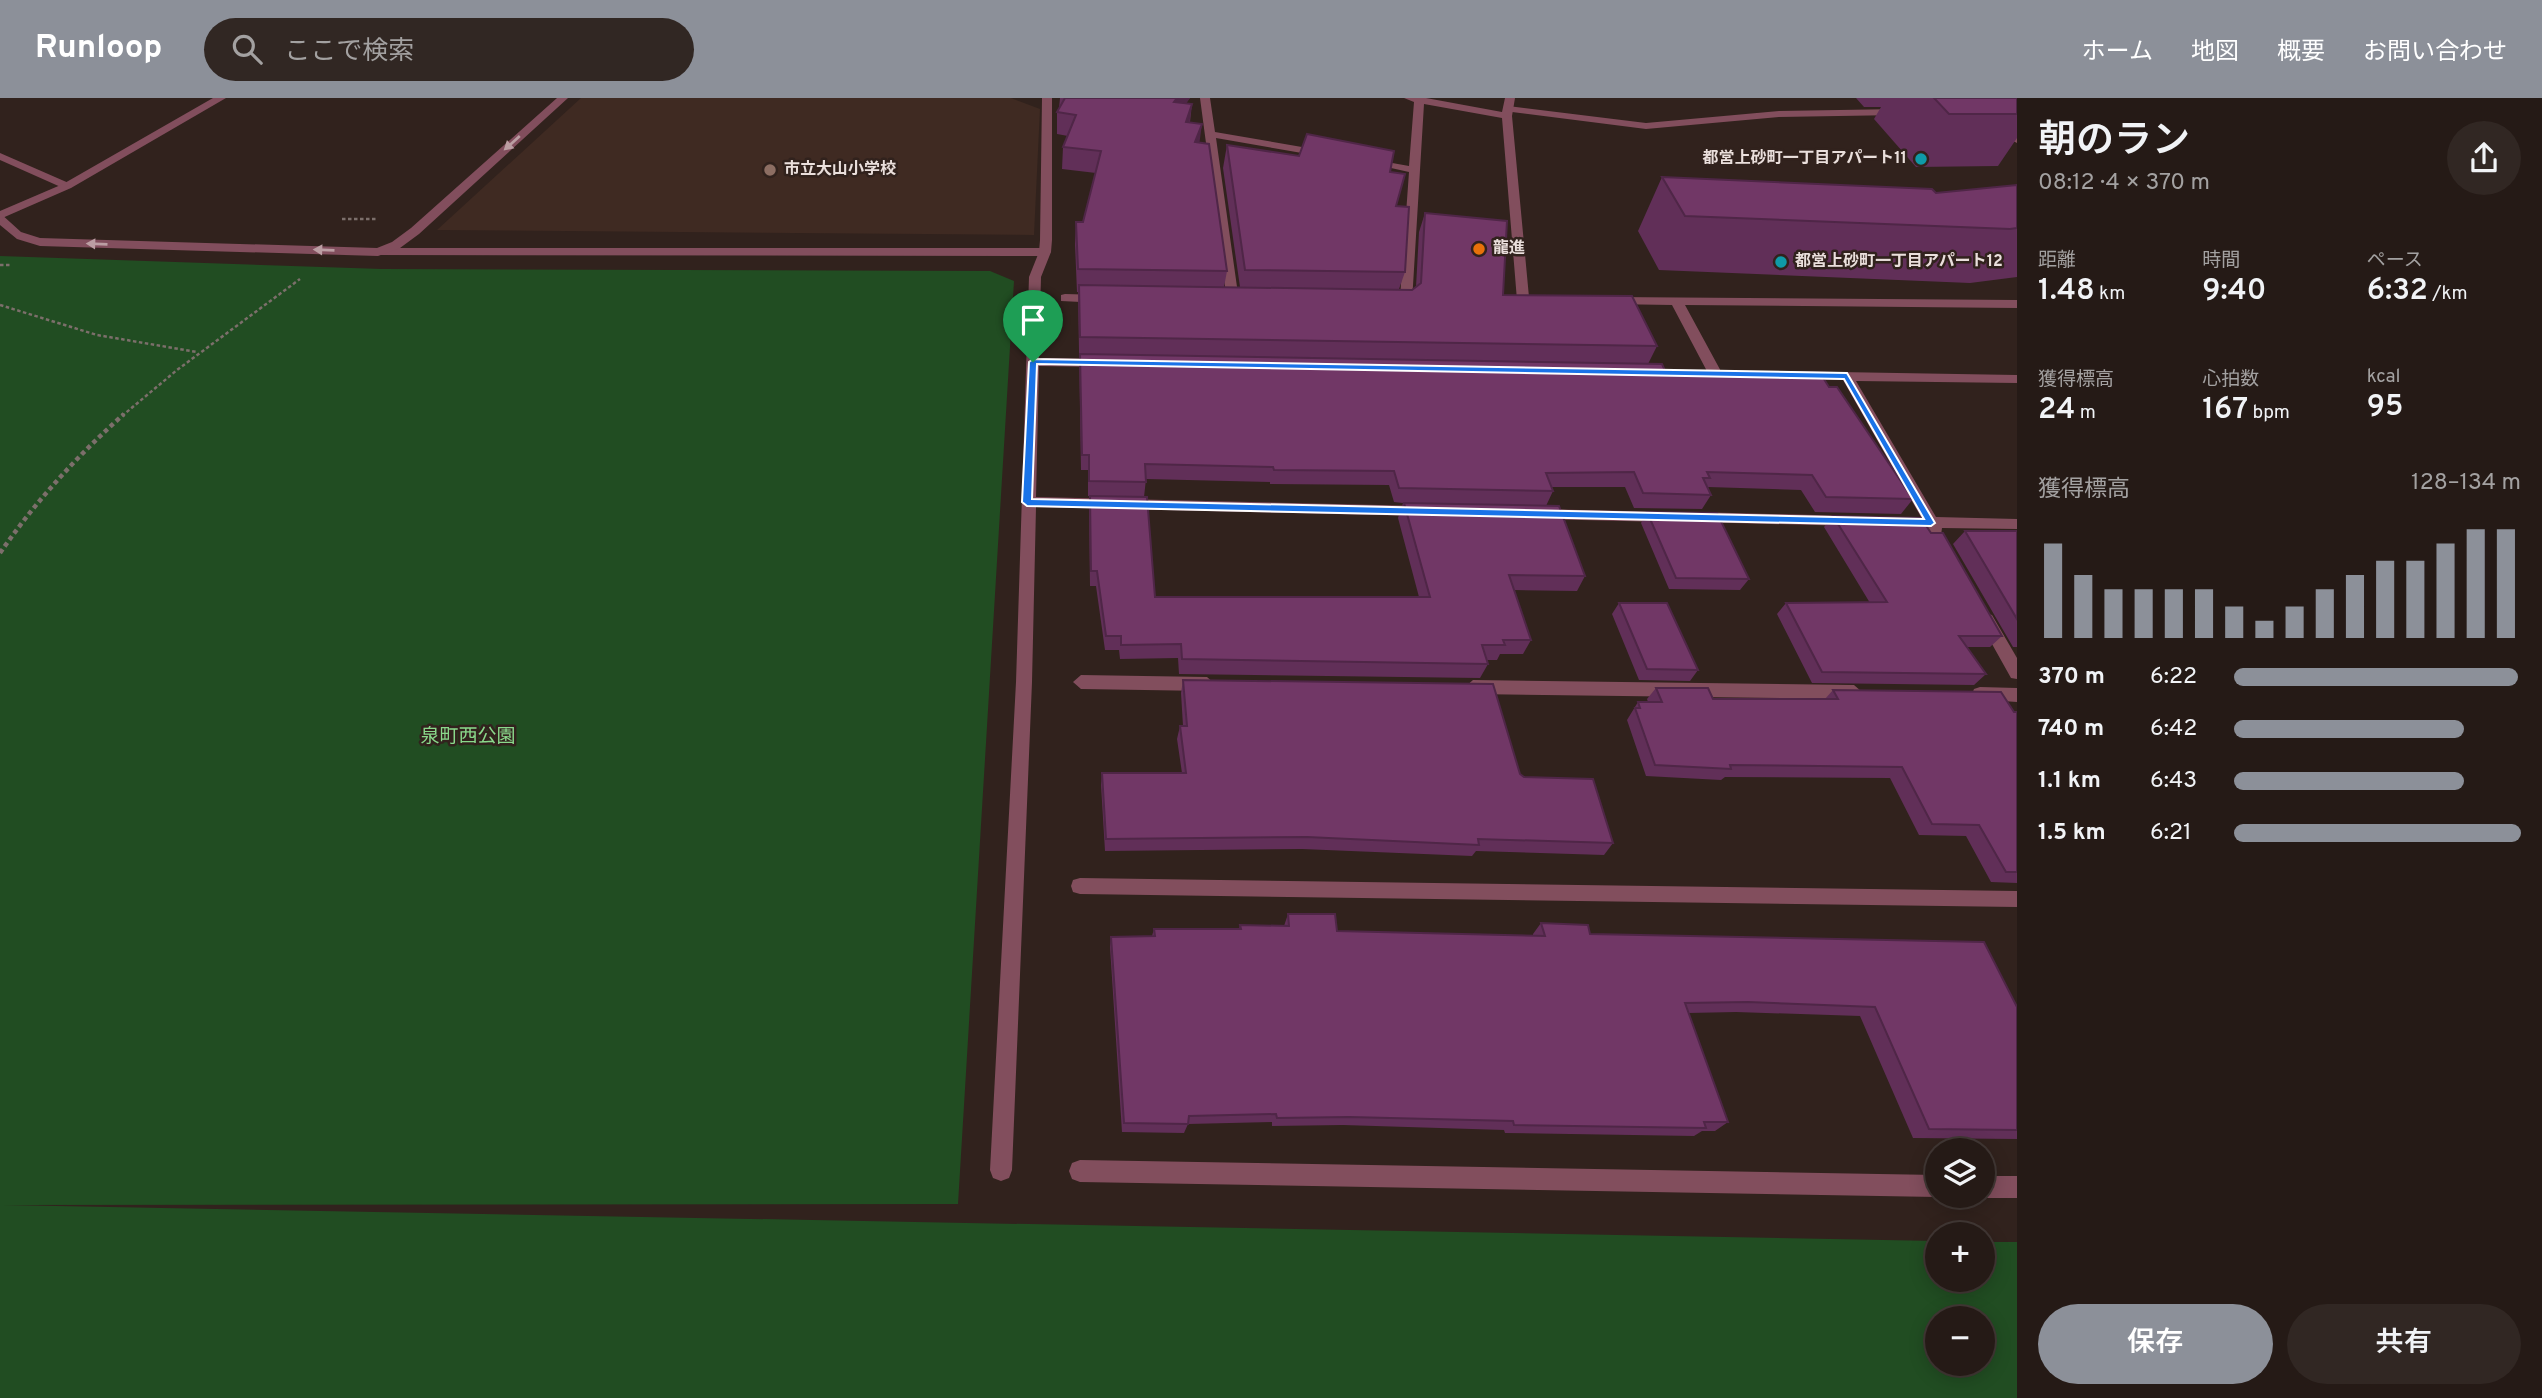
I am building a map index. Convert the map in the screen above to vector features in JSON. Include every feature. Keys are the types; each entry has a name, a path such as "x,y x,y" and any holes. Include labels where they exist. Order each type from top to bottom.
{"street":[{"path":"221,98 67,186 0,216 10,232 19,238 40,242 378,252 1045,252"},
{"path":"378,252 396,245 415,231 563,98"},
{"path":"1000,1170 1024,682 1035,277 1045,252 1047,98"},
{"path":"1205,98 1233,301"},
{"path":"1963,98 1964,111"},
{"path":"1380,302 1406,302 1418,219 1414,99 1509,107 1646,126 1779,114 1911,112"},
{"path":"1509,107 1510,233 1523,300 1548,301"},
{"path":"1951,112 1964,111 2017,140"},
{"path":"1209,134 1332,155"},
{"path":"0,156 67,186"},
{"path":"1360,160 1415,170"},
{"path":"1065,298 1116,299"},
{"path":"1600,301 2017,304"},
{"path":"1677,302 1716,375"},
{"path":"1033,362 1117,363"},
{"path":"1755,375 2017,379"},
{"path":"1847,376 1944,546"},
{"path":"1027,502 1444,512"},
{"path":"1528,514 2017,524"},
{"path":"1977,603 2017,673"},
{"path":"1081,682 1220,684"},
{"path":"1458,687 1877,693"},
{"path":"1961,694 2017,695"},
{"path":"1080,886 2017,899"},
{"path":"1080,1171 1925,1186"},
{"path":"1995,1187 2017,1188"}],"path":[{"path":"0,553 19,523 64,472 198,352 306,275"},
{"path":"0,305 32,317 119,341 198,352"}],"shaded area":[{"name":"市立大山小学校","path":"581,98 1011,98 1040,109 1034,235 437,230"}],"green space":[{"name":"泉町西公園","path":"0,256 382,269 990,271 1014,281 958,1204 4,1205 1925,1241 1925,1292 1995,1292 1995,1242 2017,1242 2017,1398 0,1398"}],"building":[{"path":"1065,98 1177,98 1174,102 1192,104 1186,122 1202,124 1195,142 1209,144 1227,271 1078,269 1076,222 1083,222 1101,151 1063,147 1076,115 1057,112"},
{"path":"1934,98 2017,98 2017,114 1949,114"},
{"path":"1307,134 1394,151 1390,172 1405,174 1396,206 1409,207 1405,272 1245,270 1227,145 1299,156"},
{"path":"1662,177 1932,189 1936,193 2017,185 2017,228 1685,216"},
{"path":"1425,213 1507,221 1503,295 1632,296 1657,346 1080,337 1079,285 1412,290 1421,283"},
{"path":"1080,354 1662,364 1666,373 1822,376 1829,387 1837,387 1913,499 1826,497 1812,475 1707,472 1710,478 1703,478 1711,495 1643,493 1634,472 1546,473 1553,491 1399,488 1394,471 1274,470 1273,467 1145,464 1146,482 1089,481 1089,455 1082,455"},
{"path":"1090,496 1147,497 1155,597 1430,597 1404,503 1559,506 1585,576 1509,575 1531,640 1503,640 1505,645 1482,645 1488,664 1182,659 1181,644 1121,645 1121,636 1106,636 1097,571 1091,571"},
{"path":"1647,512 1717,513 1749,579 1676,578"},
{"path":"1833,516 1921,518 1931,533 1943,533 2002,636 1959,636 1986,674 1822,672 1786,603 1887,602"},
{"path":"1965,531 2017,531 2017,619"},
{"path":"1619,603 1667,603 1698,670 1647,669"},
{"path":"1183,680 1493,684 1520,774 1524,777 1593,779 1613,843 1478,839 1479,845 1307,837 1106,839 1102,773 1186,773 1180,726 1187,726"},
{"path":"1656,688 1708,688 1713,699 1838,699 1833,690 2001,692 2014,712 2017,712 2017,872 2006,872 1979,825 1932,824 1902,767 1730,765 1731,769 1655,765 1635,708 1640,708 1638,702 1662,702"},
{"path":"1288,914 1335,914 1337,931 1545,936 1541,923 1588,925 1590,934 1984,942 2017,1007 2017,1130 1929,1129 1875,1007 1748,1002 1685,1003 1728,1122 1704,1122 1706,1128 1514,1125 1513,1121 1349,1117 1277,1118 1276,1114 1189,1116 1188,1124 1124,1123 1111,937 1155,936 1154,929 1289,926"}],"place":[{"name":"都営上砂町一丁目アパート11","path":"1921,159"},
{"name":"市立大山小学校","path":"770,170"},
{"name":"龍進","path":"1479,249"},
{"name":"都営上砂町一丁目アパート12","path":"1781,262"}],"route":[{"path":"1033,362 1847,376 1931,523 1027,502 1033,362"}]}
